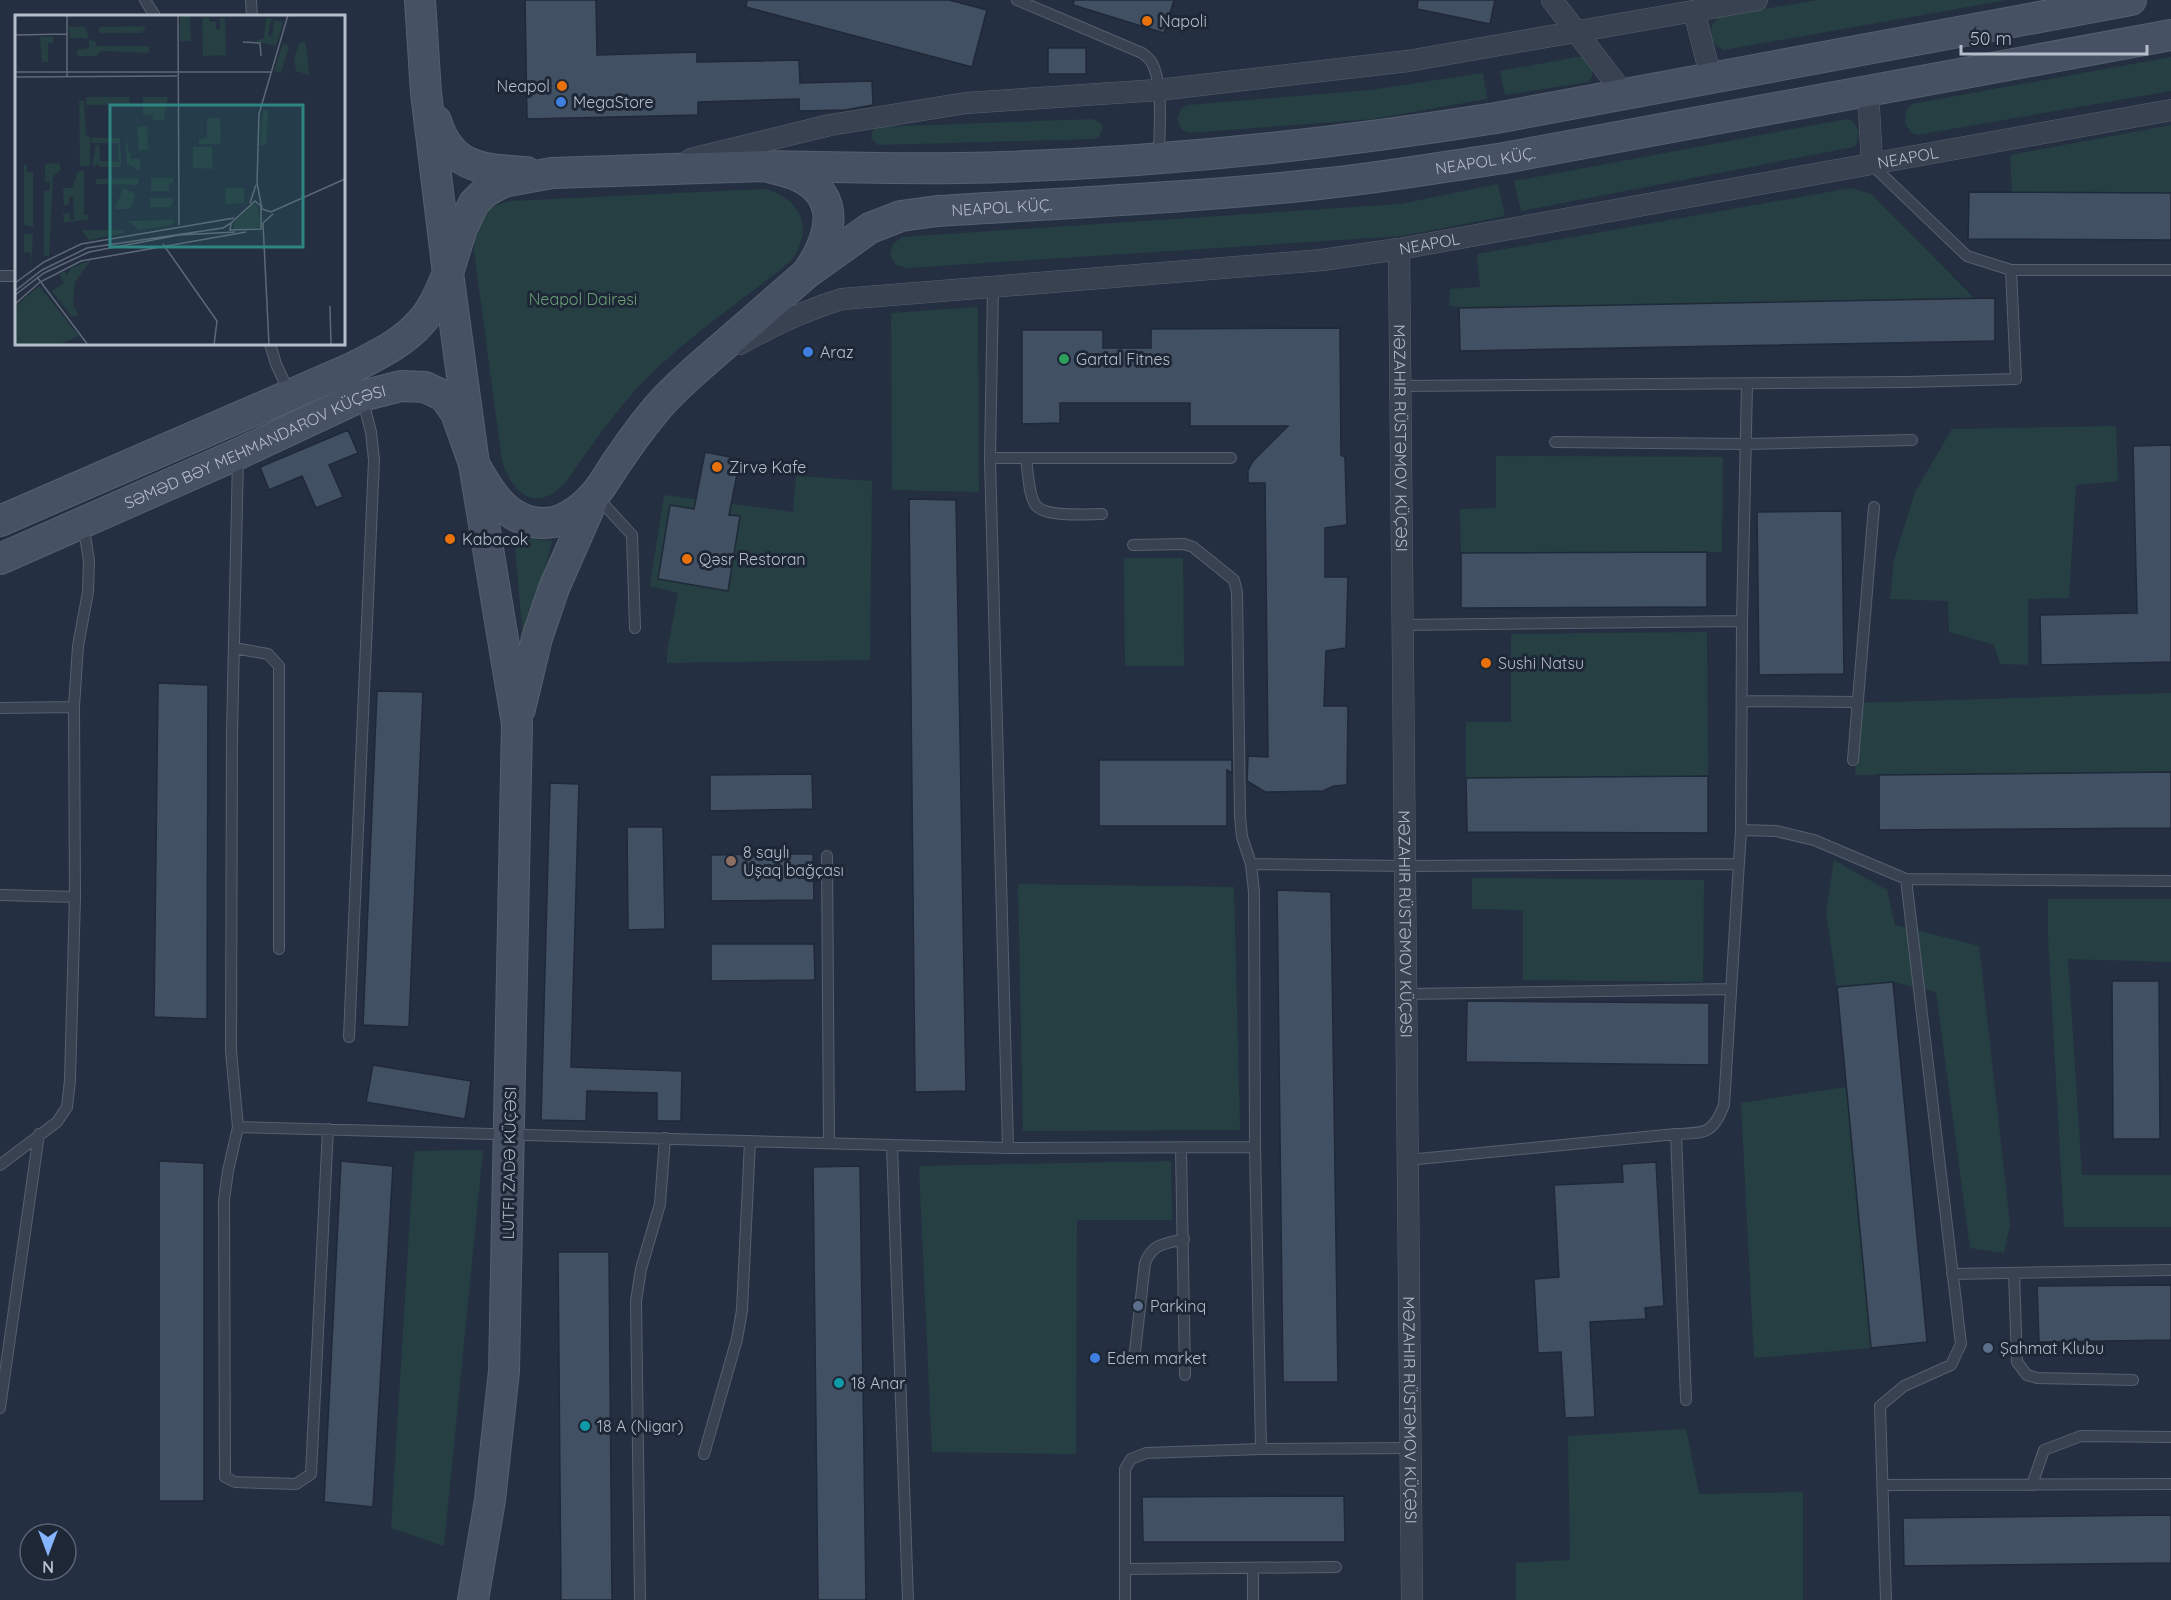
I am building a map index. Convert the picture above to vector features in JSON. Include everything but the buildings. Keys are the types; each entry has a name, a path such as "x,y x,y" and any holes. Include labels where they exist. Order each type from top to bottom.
{"main road":[{"path":"420,0 426,93 448,273 474,464 517,724"},
{"path":"426,93 440,135 456,157 478,167 552,173 765,166 959,168 1159,158 1391,134 1496,118 2032,14 2131,0"},
{"name":"NEAPOL KÜÇ.","path":"807,273 870,228 901,216 937,211 1197,195 1395,175 1504,158 2171,35"},
{"path":"517,724 537,638 554,588 595,495 659,405 695,370 807,273 818,257 827,235 829,217 826,203 816,188 798,176 765,166"},
{"name":"SƏMƏD BƏY MEHMANDAROV KÜÇƏSI","path":"0,521 352,368 383,352 405,337 422,321 437,298 448,273 462,228 474,203 485,192 503,182 552,173"},
{"name":"SƏMƏD BƏY MEHMANDAROV KÜÇƏSI","path":"0,559 238,454 362,396 401,386 425,387 444,396 456,413 474,464"},
{"path":"474,464 489,491 504,508 518,518 543,524 559,520 571,514 595,495"},
{"name":"LUTFI ZADƏ KÜÇƏSI","path":"473,1600 490,1500 504,1371 517,724"}],"street":[{"path":"1552,0 1624,94"},
{"path":"646,170 830,125 966,103 1158,90 1408,61 1757,0"},
{"path":"1694,11 1711,78"},
{"path":"1868,90 1872,164"},
{"name":"NEAPOL","path":"695,370 771,326 809,309 842,298 993,288 1322,260 1399,249 2171,110"},
{"name":"MƏZAHIR RÜSTƏMOV KÜÇƏSI","path":"1399,249 1412,1600"}],"lane":[{"path":"145,0 154,15"},
{"path":"251,0 252,15"},
{"path":"1017,0 1142,53 1151,61 1156,73 1158,90 1159,158"},
{"path":"1872,164 1967,256 2012,270 2171,270"},
{"path":"1400,386 1747,384 2016,379 2012,270"},
{"path":"993,288 990,458 1008,1148"},
{"path":"270,345 290,395"},
{"path":"1408,1160 1702,1133 1712,1128 1724,1105 1741,830 1742,621 1747,384"},
{"path":"349,1037 374,460 371,432 362,396"},
{"path":"1555,442 1746,444 1912,440"},
{"path":"238,454 231,1051 238,1127 224,1200 225,1477 235,1482 296,1484 311,1473 328,1129"},
{"path":"990,458 1231,458"},
{"path":"1026,458 1033,502 1040,510 1051,513 1102,514"},
{"path":"595,495 632,535 635,628"},
{"path":"1853,759 1874,507"},
{"path":"0,1165 57,1122 67,1107 70,1080 75,897 74,707 78,646 88,592 89,561 83,523"},
{"path":"1133,545 1184,544 1193,547 1234,580 1237,592 1240,816 1242,837 1251,864 1254,892 1255,1147 1261,1449"},
{"path":"1402,625 1742,621"},
{"path":"234,648 268,654 279,666 279,949"},
{"path":"1742,701 1858,702"},
{"path":"0,708 74,707"},
{"path":"1741,830 1776,831 1814,840 1906,879 2171,881"},
{"path":"827,856 829,1143"},
{"path":"1251,864 1405,866 1739,864"},
{"path":"1886,1600 1880,1406 1904,1386 1952,1365 1961,1344 1906,879"},
{"path":"0,895 75,897"},
{"path":"1406,994 1731,989"},
{"path":"238,1127 1008,1148 1255,1147"},
{"path":"0,1408 39,1134"},
{"path":"1676,1134 1686,1400"},
{"path":"640,1600 636,1301 641,1269 660,1204 665,1138"},
{"path":"704,1454 739,1330 742,1310 750,1141"},
{"path":"892,1145 908,1600"},
{"path":"1181,1148 1185,1375"},
{"path":"1134,1360 1145,1263 1155,1246 1184,1239"},
{"path":"1952,1274 2171,1270"},
{"path":"2014,1273 2017,1362 2027,1375 2037,1378 2133,1380"},
{"path":"2032,1485 2044,1450 2081,1436 2171,1437"},
{"path":"1125,1600 1125,1468 1131,1459 1146,1453 1261,1449 1411,1448"},
{"path":"1883,1485 2171,1484"},
{"path":"1125,1569 1336,1567"},
{"path":"1253,1568 1253,1600"}],"green space":[{"path":"1817,0 2007,0 1724,50 1712,40 1712,26 1718,17"},
{"path":"1584,57 1592,65 1592,77 1588,82 1505,95 1500,71"},
{"path":"2171,57 2171,91 1917,135 1912,133 1905,123 1907,109 1912,104"},
{"path":"1483,73 1487,99 1373,119 1188,133 1182,130 1177,119 1182,108 1188,105 1370,90"},
{"path":"1092,119 1101,123 1103,128 1099,137 1093,139 878,145 871,139 873,130 878,127"},
{"path":"1847,119 1853,121 1859,132 1854,147 1521,211 1514,181"},
{"path":"2171,125 2171,193 2012,192 2010,155"},
{"path":"1498,184 1505,216 1402,236 907,268 896,265 890,255 893,244 902,237 1400,204"},
{"path":"1851,188 1871,194 1975,299 1459,308 1449,305 1450,289 1480,287 1477,254"},
{"name":"Neapol Dairəsi","path":"765,189 788,200 796,208 800,217 803,227 802,238 791,261 697,334 644,381 612,418 565,483 544,497 526,496 519,491 512,483 502,461 474,251 478,224 486,212 492,207 511,201"},
{"path":"978,307 979,492 892,490 891,313"},
{"path":"2116,426 2118,481 2076,485 2069,598 2028,599 2028,665 2000,664 1994,645 1949,632 1948,601 1890,599 1894,560 1915,492 1952,429"},
{"path":"1496,456 1723,457 1722,552 1461,553 1460,509 1496,508"},
{"path":"796,476 872,481 870,660 667,663 678,593 650,586 664,495 793,512"},
{"path":"514,537 552,541 524,649"},
{"path":"1124,558 1183,558 1184,666 1125,666"},
{"path":"1707,632 1708,776 1466,778 1466,722 1511,722 1511,634"},
{"path":"2171,693 2171,772 1855,775 1858,703"},
{"path":"1834,860 1887,890 1895,925 1979,946 2010,1225 2004,1253 1970,1248 1936,992 1893,982 1837,987 1826,913"},
{"path":"1472,878 1704,880 1703,982 1523,980 1523,910 1472,909"},
{"path":"1018,884 1234,887 1240,1130 1023,1131"},
{"path":"2048,899 2171,899 2171,962 2068,959 2082,1175 2171,1175 2171,1227 2064,1227"},
{"path":"1846,1087 1871,1348 1754,1358 1741,1103"},
{"path":"483,1150 444,1546 391,1528 414,1151"},
{"path":"1171,1161 1172,1220 1077,1220 1076,1454 932,1452 919,1166"},
{"path":"1686,1429 1699,1494 1803,1492 1803,1600 1516,1600 1516,1563 1570,1560 1568,1436"}],"place":[{"name":"Napoli","path":"1147,21"},
{"name":"Neapol","path":"562,86"},
{"name":"MegaStore","path":"561,102"},
{"name":"Araz","path":"808,352"},
{"name":"Gartal Fitnes","path":"1064,359"},
{"name":"Zirvə Kafe","path":"717,467"},
{"name":"Kabacok","path":"450,539"},
{"name":"Qəsr Restoran","path":"687,559"},
{"name":"Sushi Natsu","path":"1486,663"},
{"name":"8 saylı Uşaq bağçası","path":"731,861"},
{"name":"Parkinq","path":"1138,1306"},
{"name":"Şahmat Klubu","path":"1988,1348"},
{"name":"Edem market","path":"1095,1358"},
{"name":"18 Anar","path":"839,1383"},
{"name":"18 A (Nigar)","path":"585,1426"}]}
